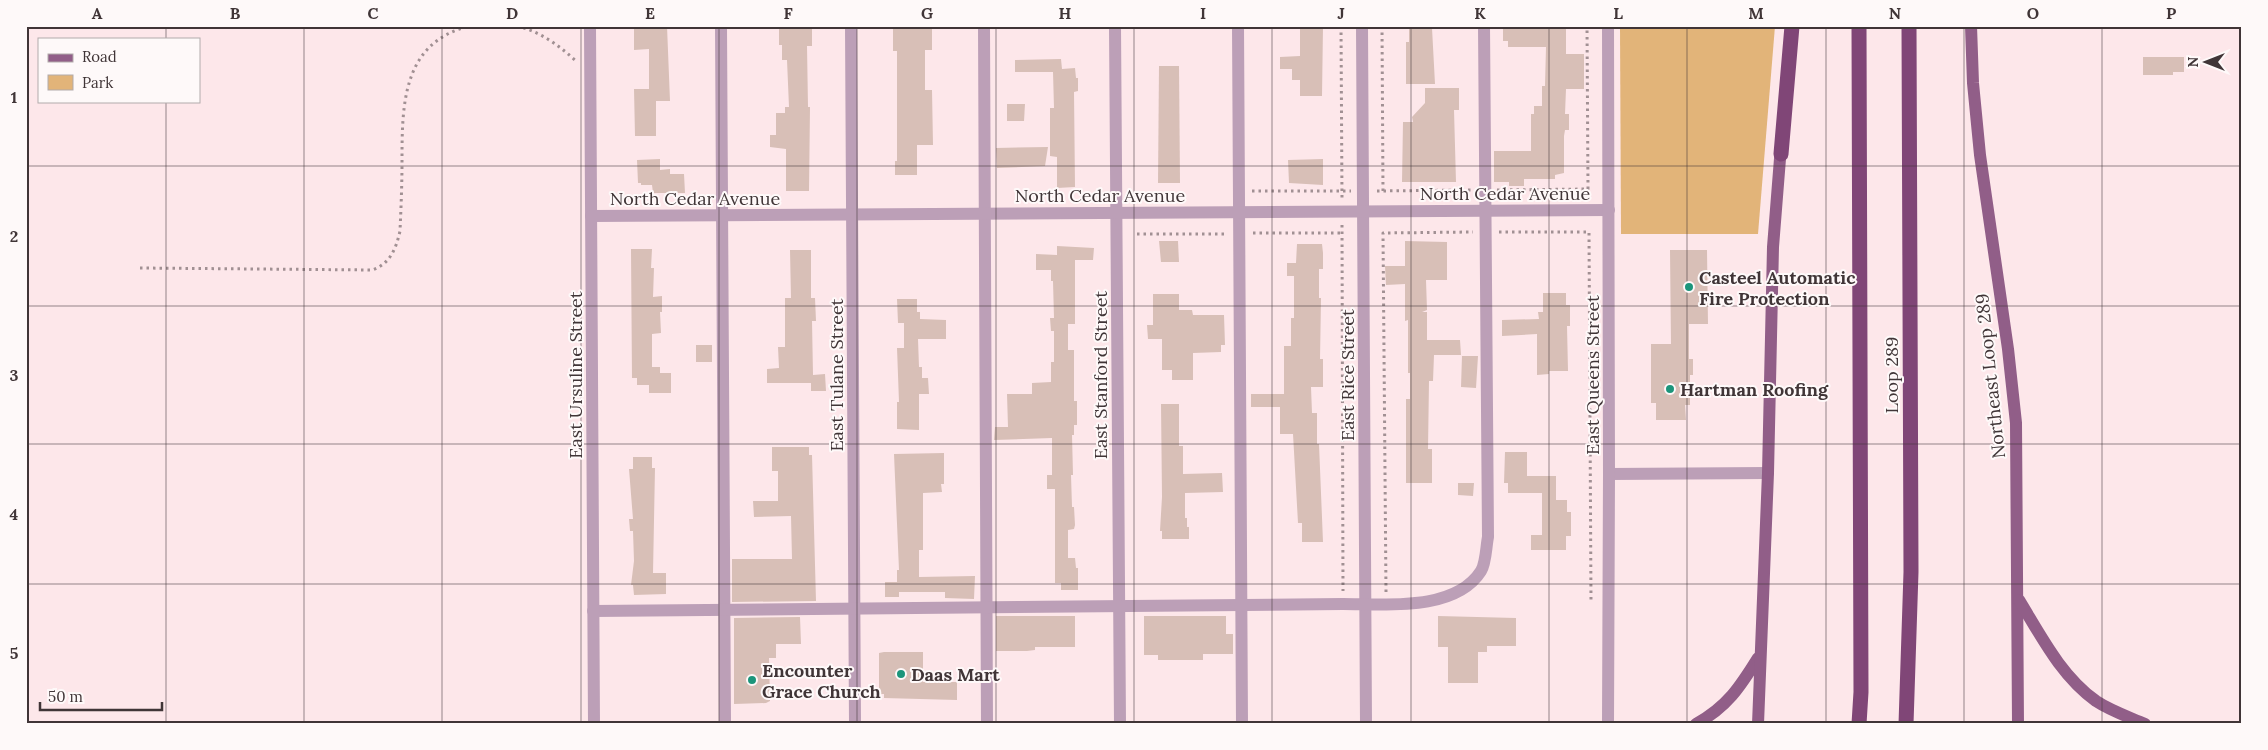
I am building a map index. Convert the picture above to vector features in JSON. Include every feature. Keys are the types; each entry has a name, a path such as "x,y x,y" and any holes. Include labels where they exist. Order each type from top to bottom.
{"highway":[{"path":"1781,154 1792,26"},
{"name":"Loop 289","path":"1858,26 1861,692 1859,724"},
{"name":"Loop 289","path":"1906,724 1911,572 1909,26"}],"main road":[{"path":"1758,724 1759,655 1768,473 1772,247 1781,154 1785,26"},
{"name":"Northeast Loop 289","path":"1971,26 1973,83 1980,155 2008,349 2016,423 2018,724"},
{"path":"2018,598 2051,653 2068,676 2096,701 2145,724"},
{"path":"1696,724 1724,706 1740,687 1759,655"}],"street":[{"name":"East Ursuline Street","path":"590,26 594,724"},
{"path":"721,26 725,724"},
{"name":"East Tulane Street","path":"852,26 855,724"},
{"path":"984,26 987,724"},
{"name":"East Stanford Street","path":"1116,26 1120,724"},
{"path":"1238,26 1242,724"},
{"name":"East Rice Street","path":"1362,26 1366,724"},
{"path":"594,611 1343,604 1406,606 1452,594 1472,584 1482,569 1488,537 1484,26"},
{"name":"East Queens Street","path":"1608,26 1608,724"},
{"name":"North Cedar Avenue","path":"591,216 1609,210"},
{"path":"1609,474 1768,473"}],"path":[{"path":"140,268 279,271 372,270 381,267 396,247 400,231 402,117 405,92 413,69 436,40 458,29 470,26"},
{"path":"517,26 530,30 551,41 590,75"},
{"path":"1341,26 1343,604"},
{"path":"1382,26 1383,233"},
{"path":"1239,192 1588,189 1587,26"}],"green space":[{"path":"1620,26 1775,26 1758,234 1621,234"}],"building":[{"path":"667,26 670,101 656,101 656,136 635,136 634,89 649,89 649,49 634,50 634,28"},
{"path":"779,26 812,26 812,46 807,46 808,107 810,107 809,191 786,191 786,149 770,147 770,135 776,135 776,113 785,113 785,107 789,107 787,60 782,60 782,45 779,45"},
{"path":"893,26 932,26 932,50 925,50 925,90 932,90 933,145 917,145 917,175 895,175 895,161 897,161 897,51 893,51"},
{"path":"1300,26 1323,26 1322,96 1300,96 1300,80 1292,80 1292,69 1280,69 1280,57 1300,56"},
{"path":"1503,26 1566,26 1566,54 1584,54 1584,89 1566,89 1565,114 1569,114 1569,130 1565,130 1564,136 1564,173 1555,175 1555,179 1524,179 1524,186 1509,186 1509,182 1494,182 1494,151 1531,151 1531,114 1534,114 1534,106 1542,106 1542,86 1545,86 1546,47 1508,47 1508,41 1503,41"},
{"path":"1409,28 1432,28 1435,84 1406,84 1406,42 1409,42"},
{"path":"2143,57 2184,57 2184,72 2173,72 2173,75 2143,75"},
{"path":"1061,59 1062,69 1075,68 1076,78 1078,78 1078,91 1074,92 1075,187 1057,188 1057,157 1050,156 1050,108 1054,108 1053,72 1015,72 1015,60"},
{"path":"1159,66 1179,66 1180,183 1158,183"},
{"path":"1425,88 1459,88 1459,110 1454,110 1456,182 1402,182 1403,122 1413,122 1412,117 1425,103"},
{"path":"1007,104 1025,104 1024,121 1007,121"},
{"path":"1048,147 1045,166 997,168 996,148"},
{"path":"660,159 660,170 670,169 670,174 684,174 685,193 653,193 652,185 641,185 641,183 638,183 637,160"},
{"path":"1323,159 1323,185 1289,183 1288,160"},
{"path":"1159,241 1178,241 1179,262 1161,262"},
{"path":"1405,241 1447,242 1447,280 1426,280 1427,310 1422,312 1427,312 1427,340 1460,340 1461,355 1434,355 1433,381 1429,381 1428,449 1432,449 1432,483 1406,483 1406,399 1410,399 1410,373 1408,373 1408,320 1405,321 1405,284 1386,285 1385,266 1405,266"},
{"path":"1297,244 1322,244 1323,253 1323,269 1319,269 1319,298 1321,298 1320,359 1323,359 1323,387 1311,387 1312,413 1317,413 1323,542 1302,542 1302,523 1298,523 1293,434 1280,434 1280,407 1251,407 1251,394 1284,394 1284,346 1291,346 1291,318 1294,318 1294,276 1287,276 1287,263 1296,263"},
{"path":"1057,246 1094,248 1093,260 1075,260 1075,324 1068,324 1068,350 1074,350 1074,401 1077,401 1077,425 1074,425 1074,435 1072,435 1073,475 1071,475 1072,507 1074,507 1075,525 1074,529 1068,530 1068,558 1075,558 1076,568 1078,568 1078,590 1061,590 1061,583 1055,583 1055,489 1047,489 1047,475 1052,475 1052,438 994,440 995,427 1008,427 1007,394 1032,394 1032,383 1051,382 1051,362 1054,362 1054,331 1051,331 1050,318 1054,318 1053,281 1051,281 1051,270 1036,270 1036,254 1057,255"},
{"path":"631,249 652,249 651,268 654,268 653,297 662,296 662,312 660,312 661,333 652,334 652,367 660,367 660,373 671,373 671,393 649,393 649,385 637,385 637,378 632,378"},
{"path":"790,250 811,250 811,298 815,298 816,321 812,321 813,375 825,374 826,391 811,391 811,383 767,383 767,369 779,368 778,347 785,347 785,298 791,298"},
{"path":"1670,250 1707,250 1708,324 1689,324 1689,359 1693,359 1693,375 1690,375 1690,405 1685,405 1686,420 1656,420 1656,403 1651,403 1651,344 1671,344"},
{"path":"1543,293 1566,293 1566,305 1570,305 1570,326 1567,326 1568,371 1549,371 1549,374 1537,375 1537,334 1502,336 1502,320 1539,319 1538,312 1543,312"},
{"path":"1153,294 1179,294 1179,310 1192,310 1193,315 1224,315 1225,345 1221,345 1221,352 1193,353 1193,380 1172,380 1172,370 1162,370 1162,339 1148,339 1147,325 1153,325"},
{"path":"897,299 917,299 917,312 920,312 920,319 946,320 946,339 918,339 919,367 922,367 922,378 928,378 929,394 919,394 919,430 897,429 897,402 899,402 897,348 904,348 904,323 898,323"},
{"path":"696,345 712,345 712,362 696,362"},
{"path":"1462,356 1478,356 1476,388 1461,387"},
{"path":"1161,404 1179,404 1179,446 1183,446 1183,474 1222,473 1223,492 1185,493 1185,518 1187,518 1187,527 1189,527 1189,539 1162,539 1162,531 1160,531 1162,497"},
{"path":"772,447 809,447 809,455 812,455 816,601 732,602 732,559 792,559 791,516 754,517 753,501 778,501 778,471 772,471"},
{"path":"1505,452 1527,452 1527,476 1556,476 1556,500 1567,500 1567,512 1571,512 1571,536 1566,536 1566,550 1531,550 1531,535 1542,535 1542,493 1508,493 1508,483 1504,483"},
{"path":"944,453 944,484 941,484 942,492 923,493 923,550 919,550 919,577 975,576 974,599 945,598 945,592 899,592 899,597 885,597 885,582 897,582 897,570 899,570 894,454"},
{"path":"633,457 652,457 652,468 655,468 653,573 666,573 666,594 634,595 633,585 631,585 634,561 633,531 630,531 629,519 633,519 629,469 633,469"},
{"path":"1458,483 1474,483 1473,496 1458,495"},
{"path":"996,616 1075,616 1075,647 1035,647 1035,650 1027,651 996,651"},
{"path":"1144,616 1226,616 1226,634 1233,634 1233,654 1203,654 1203,660 1158,660 1158,655 1144,655"},
{"path":"1438,616 1516,618 1516,646 1487,646 1487,652 1478,652 1478,683 1448,683 1448,647 1438,647"},
{"name":"Encounter Grace Church","path":"800,617 801,644 776,644 776,658 769,658 770,701 766,703 734,704 734,618"},
{"name":"Daas Mart","path":"923,652 923,682 957,682 957,700 884,698 884,694 879,694 879,653"}],"place":[{"name":"Casteel Automatic Fire Protection","path":"1689,287"},
{"name":"Hartman Roofing","path":"1670,389"},
{"name":"Daas Mart","path":"901,674"},
{"name":"Encounter Grace Church","path":"752,680"}]}
